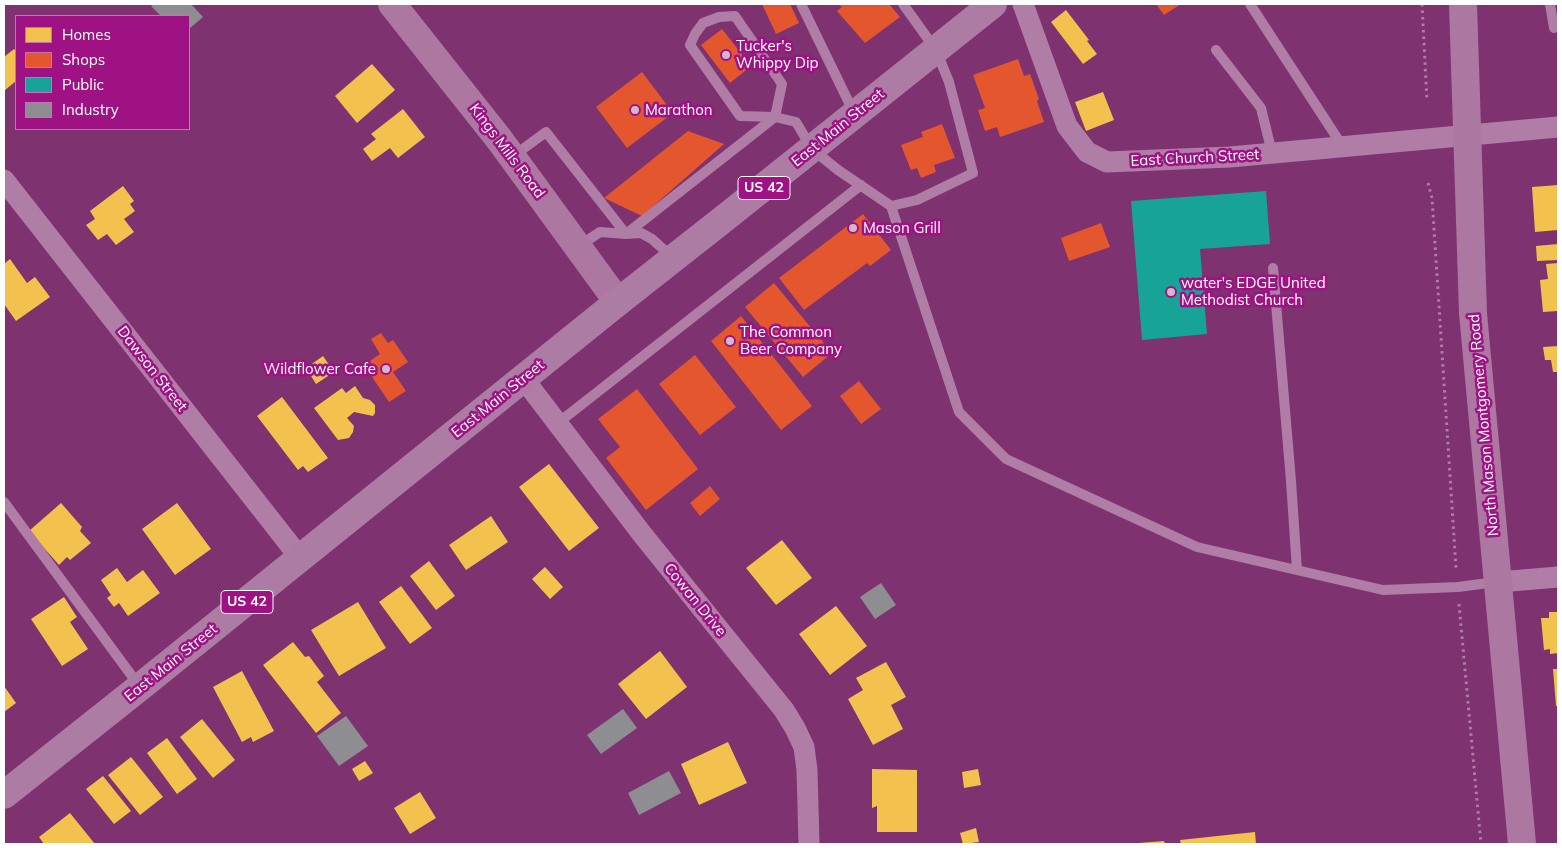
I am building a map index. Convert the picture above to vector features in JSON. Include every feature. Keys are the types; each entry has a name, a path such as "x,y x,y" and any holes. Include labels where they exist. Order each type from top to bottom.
{"main road":[{"name":"Kings Mills Road","path":"392,4 512,157 618,302"},
{"name":"East Main Street","path":"4,796 523,378 993,4"},
{"name":"North Mason Montgomery Road","path":"1462,4 1473,313 1522,844"}],"street":[{"name":"East Church Street","path":"1023,4 1067,126 1087,152 1106,162 1230,157 1558,127"},
{"name":"Dawson Street","path":"8,193 301,558"},
{"name":"Cowan Drive","path":"523,378 642,534 784,710 804,747 808,770 809,844"},
{"path":"1499,582 1558,577"}],"lane":[{"path":"801,4 854,114"},
{"path":"891,206 917,200 973,173 949,82 936,50 903,4"},
{"path":"1250,4 1343,147"},
{"path":"1550,4 1554,28"},
{"path":"626,234 775,117 782,84 735,16 719,17 703,23 690,45 740,116 775,117 796,122 812,149 838,170 891,206 960,412 1006,459 1198,547 1383,590 1458,587 1499,582"},
{"path":"1216,50 1261,108 1272,153"},
{"path":"512,157 546,132 626,234"},
{"path":"558,423 861,185"},
{"path":"578,247 600,232 641,233 652,239 674,259"},
{"path":"1273,268 1297,570"},
{"path":"4,502 140,687"}],"path":[{"path":"1422,4 1427,102"},
{"path":"1428,183 1432,198 1458,587 1481,844"}],"building: Homes":[{"path":"1066,10 1089,40 1087,41 1097,54 1083,64 1051,22"},
{"path":"15,50 15,82 4,91 4,57"},
{"path":"372,64 395,90 357,123 335,96"},
{"path":"1103,92 1114,120 1086,131 1075,102"},
{"path":"403,109 425,137 398,158 390,148 372,161 363,149 376,139 371,134"},
{"path":"1558,185 1558,230 1535,232 1532,187"},
{"path":"123,186 134,201 130,204 135,211 124,219 134,232 116,245 107,234 98,240 86,225 95,219 90,211"},
{"path":"1558,244 1558,260 1537,261 1536,246"},
{"path":"10,259 27,283 35,277 50,297 16,321 4,304 4,264"},
{"path":"1558,263 1558,311 1543,312 1540,280 1548,279 1546,264"},
{"path":"1558,346 1558,372 1553,372 1551,360 1545,360 1543,347"},
{"path":"323,356 334,372 316,384 306,368"},
{"path":"355,386 363,398 370,400 375,405 375,413 373,416 354,412 347,418 354,426 353,432 349,438 338,440 314,408 342,388 346,393"},
{"path":"282,397 328,458 308,472 303,466 298,470 257,416"},
{"path":"549,464 599,528 569,551 519,487"},
{"path":"61,503 82,527 80,531 91,543 70,560 67,557 59,565 29,531"},
{"path":"177,503 211,549 175,575 142,529"},
{"path":"491,516 508,542 466,570 449,545"},
{"path":"782,540 812,578 776,605 746,568"},
{"path":"429,561 455,596 436,610 410,576"},
{"path":"545,567 563,587 550,599 532,579"},
{"path":"117,568 127,582 143,570 160,593 128,616 119,603 114,607 107,598 111,595 101,580"},
{"path":"401,586 432,628 410,644 379,602"},
{"path":"64,597 77,617 70,622 88,649 62,666 31,619"},
{"path":"358,602 386,648 339,676 311,630"},
{"path":"836,606 867,646 830,675 799,634"},
{"path":"1549,612 1558,612 1558,653 1550,654 1550,649 1544,650 1541,618 1549,618"},
{"path":"293,642 305,657 309,656 324,676 317,682 341,713 316,733 263,665"},
{"path":"660,651 687,687 646,719 618,684"},
{"path":"886,662 906,697 891,705 903,729 873,745 848,699 863,690 856,678"},
{"path":"1553,669 1558,669 1558,706 1556,706"},
{"path":"242,671 274,731 253,742 251,737 242,742 213,687"},
{"path":"4,686 16,703 4,712"},
{"path":"202,719 235,760 213,778 180,737"},
{"path":"167,738 197,779 177,794 147,753"},
{"path":"728,742 747,783 699,805 681,764"},
{"path":"131,757 163,797 140,815 108,775"},
{"path":"365,761 373,773 359,781 352,769"},
{"path":"872,769 917,770 917,832 877,832 877,806 872,808"},
{"path":"978,769 981,785 964,788 962,772"},
{"path":"103,776 131,811 114,824 86,789"},
{"path":"420,792 436,818 410,834 394,808"},
{"path":"70,813 95,844 44,844 39,837"},
{"path":"976,828 979,842 963,844 960,833"},
{"path":"1255,832 1256,844 1181,844 1180,840"},
{"path":"1164,841 1165,844 1139,844 1139,843"}],"building: Shops":[{"path":"762,4 790,4 799,23 776,34"},
{"path":"838,4 889,4 900,17 865,43 837,11 842,7"},
{"path":"1156,4 1181,4 1164,15"},
{"name":"Tucker's Whippy Dip","path":"722,29 751,66 730,83 701,45"},
{"path":"1018,59 1024,76 1030,74 1039,99 1037,101 1044,122 1000,137 997,127 985,131 978,110 985,108 973,75"},
{"name":"Marathon","path":"642,72 673,113 627,148 596,107"},
{"path":"942,124 955,158 934,165 936,172 921,178 917,168 911,170 901,145 923,137 921,132"},
{"name":"Marathon","path":"688,131 724,144 642,216 604,198"},
{"path":"863,214 891,250 870,266 867,263 804,310 779,278"},
{"path":"1101,223 1110,247 1069,261 1061,238"},
{"path":"774,283 832,353 803,377 745,307"},
{"path":"741,316 812,406 781,430 711,341"},
{"path":"381,333 388,343 393,340 408,362 393,372 406,391 389,402 364,365 380,354 371,339"},
{"path":"695,355 736,407 700,435 659,384"},
{"path":"859,381 881,409 861,424 840,396"},
{"path":"637,389 698,469 646,510 606,458 620,447 598,419"},
{"path":"710,486 720,499 700,516 690,503"}],"building: Public":[{"name":"water's EDGE United Methodist Church","path":"1266,191 1270,244 1200,249 1207,334 1142,340 1131,201"}],"building: Industry":[{"path":"154,4 191,4 203,17 190,28 190,15 160,15 151,6"},
{"path":"881,583 896,605 875,619 860,597"},
{"path":"623,709 637,728 601,754 587,735"},
{"path":"346,716 368,746 339,766 317,736"},
{"path":"669,771 681,793 639,815 628,793"}],"place":[{"name":"Tucker's Whippy Dip","path":"726,55"},
{"name":"Marathon","path":"635,110"},
{"name":"Mason Grill","path":"853,228"},
{"name":"water's EDGE United Methodist Church","path":"1171,292"},
{"name":"The Common Beer Company","path":"730,341"},
{"name":"Wildflower Cafe","path":"386,369"}]}
